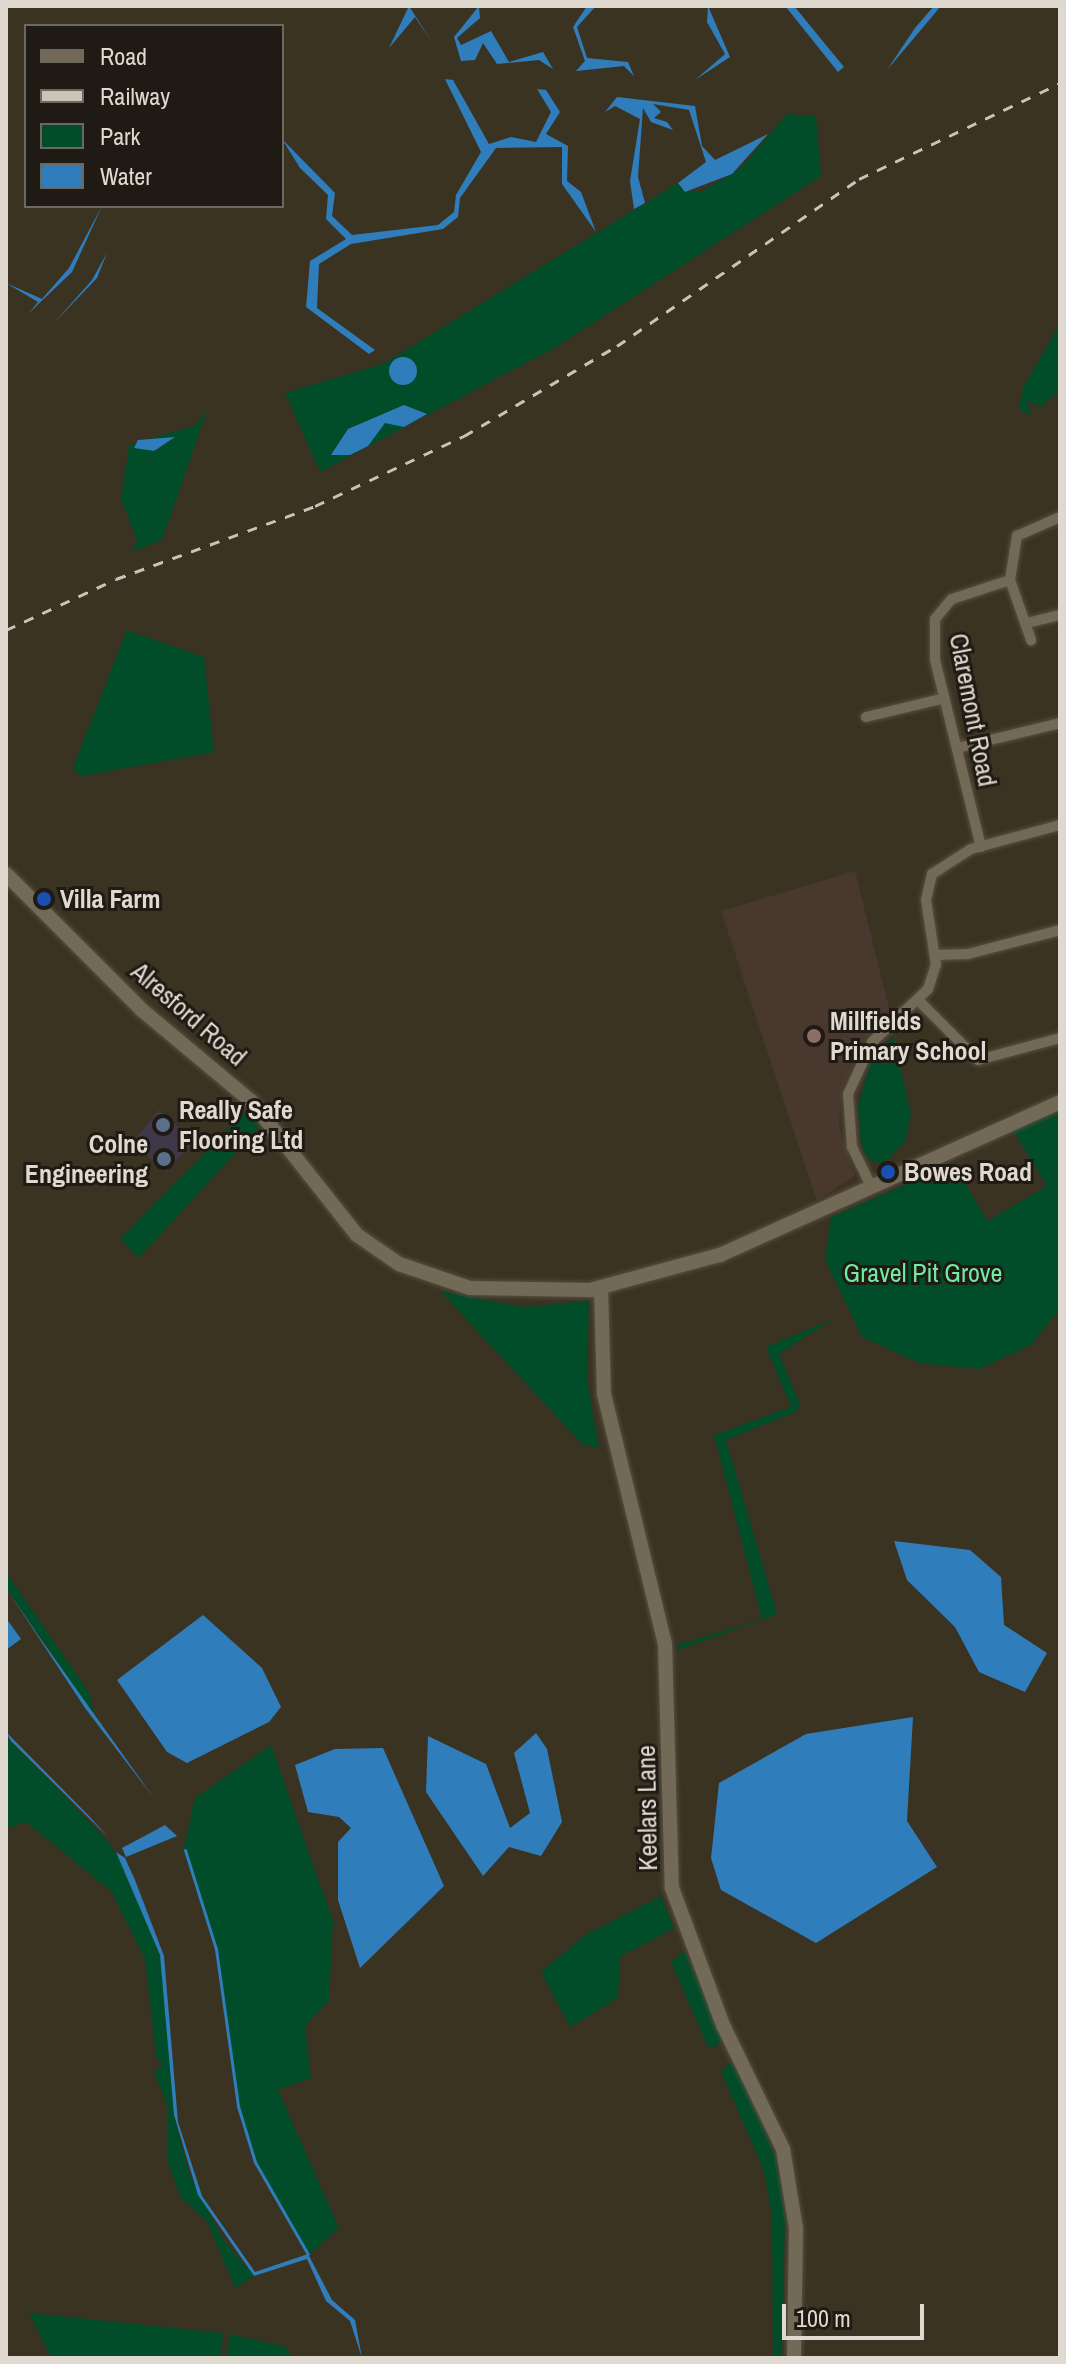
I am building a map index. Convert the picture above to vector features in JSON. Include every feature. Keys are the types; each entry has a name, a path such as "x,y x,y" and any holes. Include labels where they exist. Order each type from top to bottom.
{"street":[{"path":"1031,640 1010,580 1017,536 1060,517"},
{"name":"Claremont Road","path":"981,847 945,698 935,619 952,599 1010,580"},
{"path":"1027,623 1060,615"},
{"path":"873,718 945,698"},
{"path":"957,748 1060,720"},
{"path":"872,1188 852,1147 848,1094 872,1042 920,1002 936,955 927,884 947,860 1060,825"},
{"name":"Alresford Road","path":"6,874 142,1010 251,1101 336,1213 375,1250 483,1291 601,1288 738,1249 815,1217 1060,1102"},
{"path":"936,955 968,954 1060,930"},
{"path":"920,1002 977,1060 1060,1038"},
{"name":"Keelars Lane","path":"601,1288 604,1394 665,1644 672,1888 723,2025 785,2157 796,2228 794,2358"}],"shaded area":[{"name":"Millfields Primary School","path":"855,871 891,1016 863,1039 841,1092 839,1126 855,1176 817,1201 721,911"},
{"path":"159,1110 194,1141 166,1172 133,1142"}],"green space":[{"path":"787,114 816,116 821,176 556,347 320,472 285,393 383,364 678,183 685,192 702,191 740,169"},
{"path":"1060,323 1060,389 1041,407 1026,400 1032,414 1026,414 1019,407 1023,388"},
{"path":"207,411 162,540 132,552 137,540 121,499 129,445 137,443 134,448 157,450 173,438 148,439 194,426"},
{"path":"127,630 204,657 214,752 82,776 73,768"},
{"path":"893,1036 911,1114 905,1142 883,1164 868,1159 861,1145 858,1107 870,1063"},
{"name":"Gravel Pit Grove","path":"1060,1105 1060,1309 1031,1345 979,1369 919,1363 862,1337 825,1260 831,1217 954,1163 987,1221 1047,1186 1012,1129"},
{"path":"246,1111 261,1125 139,1258 120,1239"},
{"path":"440,1291 523,1307 589,1301 587,1380 599,1448 582,1444"},
{"path":"833,1319 779,1354 800,1404 796,1412 726,1440 777,1614 678,1650 677,1645 762,1619 714,1435 791,1407 766,1347"},
{"path":"6,1572 90,1694 94,1715 6,1588"},
{"path":"6,1736 107,1840 133,1881 162,1961 174,2115 189,2173 223,2240 254,2276 235,2288 207,2221 181,2198 167,2160 167,2104 154,2073 163,2064 156,2056 145,1959 111,1891 26,1822 6,1829"},
{"path":"271,1745 333,1921 329,2000 305,2026 311,2078 278,2090 339,2228 309,2255 255,2162 238,2106 214,1938 183,1850 195,1798"},
{"path":"661,1896 674,1928 620,1957 618,1998 570,2027 541,1972 585,1935"},
{"path":"685,1951 723,2042 709,2049 671,1962"},
{"path":"733,2061 777,2159 785,2218 782,2358 773,2358 772,2216 764,2171 721,2071"},
{"path":"29,2313 223,2333 221,2358 51,2358"},
{"path":"230,2334 286,2347 291,2358 226,2358"}],"water":[{"path":"409,6 432,42 415,17 389,48"},
{"path":"479,6 480,18 457,38 461,45 491,31 509,62 543,52 553,69 539,60 497,64 483,43 475,60 461,61 454,37"},
{"path":"587,6 596,6 577,27 587,58 628,62 634,76 624,66 576,71 585,61 573,27"},
{"path":"708,6 730,57 695,80 725,54 707,22"},
{"path":"794,6 844,67 838,72 786,7"},
{"path":"934,6 941,6 887,70 915,28"},
{"path":"445,79 453,80 489,144 511,137 536,142 551,112 537,89 546,90 560,112 546,134 568,146 567,181 581,192 596,232 562,184 562,147 496,148 460,198 458,217 443,229 351,244 319,264 317,308 375,350 369,354 306,307 310,261 346,239 326,219 328,195 300,168 284,141 335,193 332,216 352,235 438,225 454,212 456,195 481,152"},
{"path":"617,97 695,106 702,146 715,160 768,134 732,174 685,192 678,183 706,162 689,110 653,104 661,112 654,118 667,122 673,130 651,122 643,108 638,177 645,203 634,209 630,181 640,119 615,106 605,112"},
{"path":"101,208 72,272 28,314 38,302 6,283 42,299 69,268"},
{"path":"107,253 97,278 54,323 92,280"},
{"path":"403,357 413,361 417,371 413,381 403,385 393,381 389,371 393,361"},
{"path":"404,405 427,414 404,427 385,423 368,446 350,455 331,455 348,429"},
{"path":"175,437 154,451 134,448 138,440"},
{"path":"894,1541 970,1550 1001,1577 1004,1625 1047,1653 1025,1692 979,1672 955,1627 907,1580"},
{"path":"6,1588 40,1638 153,1797 85,1708"},
{"path":"203,1615 262,1668 281,1707 269,1722 187,1763 167,1752 117,1680"},
{"path":"6,1618 21,1639 6,1650"},
{"path":"913,1717 907,1821 937,1867 816,1943 721,1890 711,1858 719,1783 806,1734"},
{"path":"6,1732 89,1816 109,1838 11,1741"},
{"path":"536,1733 547,1749 562,1822 541,1856 509,1847 483,1876 426,1792 428,1736 486,1764 510,1828 530,1813 514,1753"},
{"path":"383,1748 444,1886 360,1968 338,1900 338,1842 351,1828 339,1817 308,1812 295,1765 335,1749"},
{"path":"165,1825 177,1836 126,1857 122,1848"},
{"path":"116,1852 125,1858 164,1956 178,2122 202,2196 255,2272 308,2254 332,2300 355,2320 362,2358 350,2321 326,2301 307,2259 254,2276 198,2195 174,2115 160,1955"}],"waterway":[{"path":"185,1850 216,1949 238,2106 255,2162 308,2254"}],"railway":[{"path":"6,630 116,579 315,506 464,436 617,346 859,179 1060,83"}],"place":[{"name":"Villa Farm","path":"44,899"},
{"name":"Millfields Primary School","path":"814,1036"},
{"name":"Really Safe Flooring Ltd","path":"163,1125"},
{"name":"Colne Engineering","path":"164,1159"},
{"name":"Bowes Road","path":"888,1172"}]}
